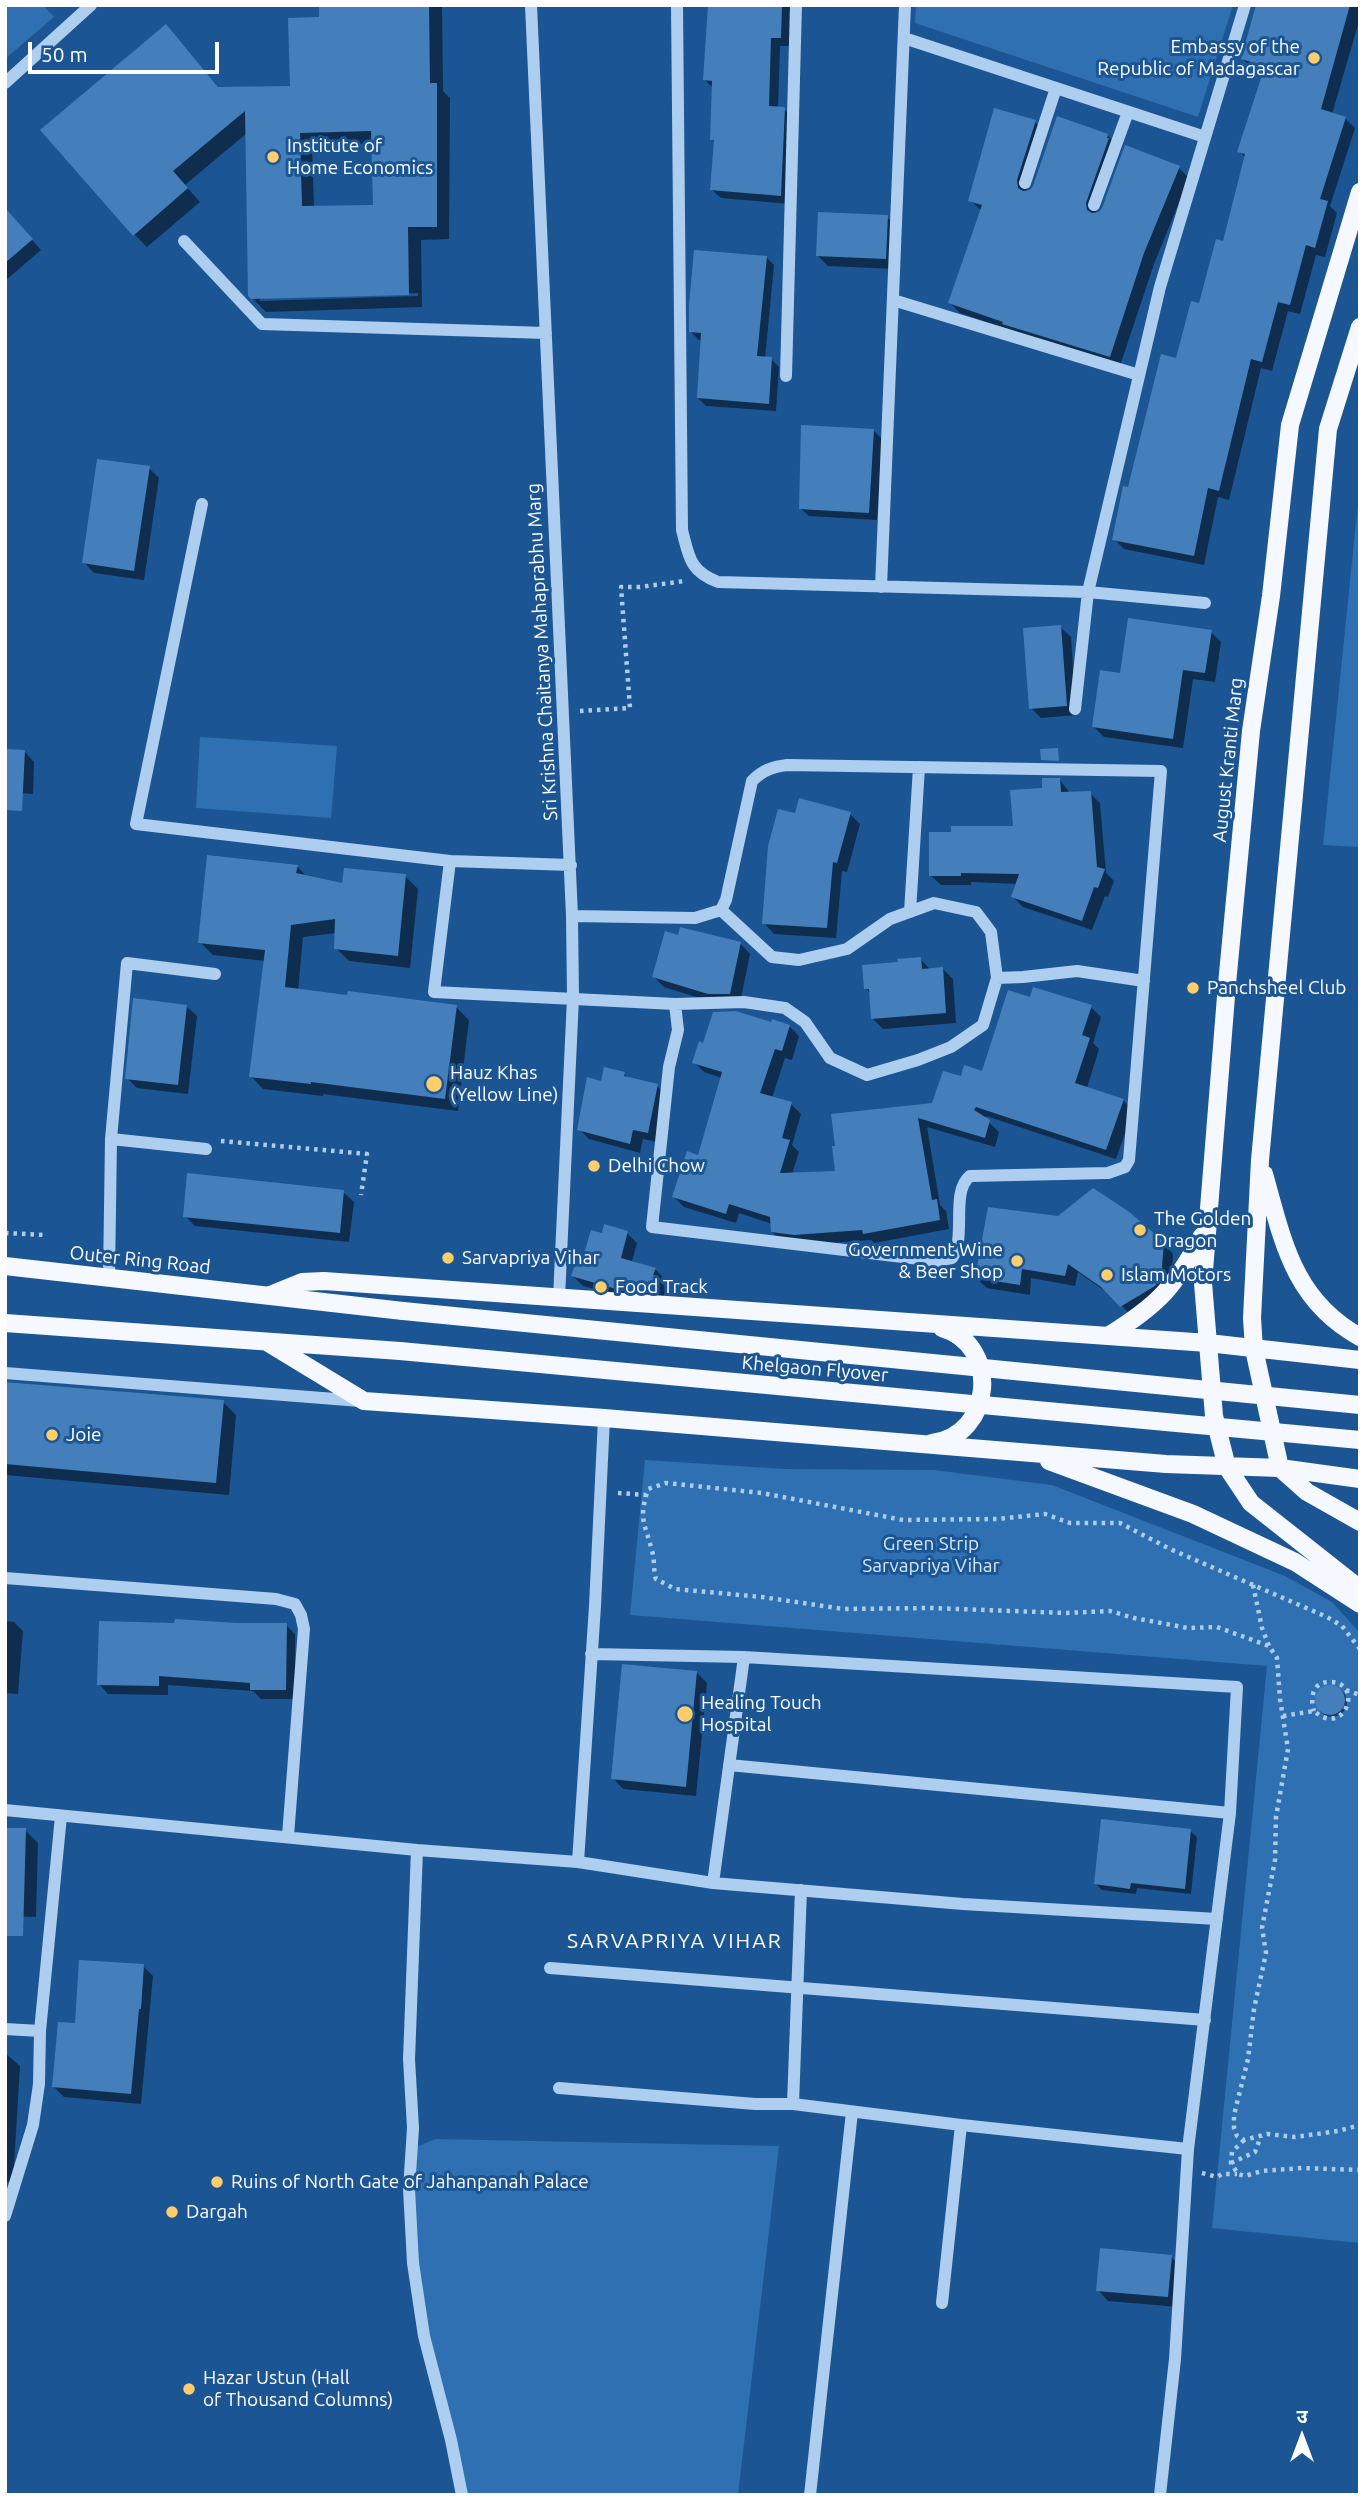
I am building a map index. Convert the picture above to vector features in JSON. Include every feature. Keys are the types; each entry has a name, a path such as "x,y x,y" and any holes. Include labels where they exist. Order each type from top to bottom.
{"main road":[{"name":"August Kranti Marg","path":"1360,192 1290,425 1271,596 1251,732 1203,1283 1213,1416 1227,1467 1251,1503 1360,1589"},
{"path":"1360,327 1328,429 1260,1160 1252,1318 1254,1349 1280,1468 1307,1492 1360,1522"},
{"path":"1260,1160 1288,1256 1299,1279 1307,1293 1330,1317 1360,1337"},
{"path":"1108,1336 1157,1302 1186,1265 1206,1228"},
{"name":"Outer Ring Road","path":"5,1266 270,1295"},
{"path":"270,1295 302,1282 324,1281 1208,1343 1360,1360"},
{"name":"Khelgaon Flyover","path":"270,1295 403,1311 1360,1405"},
{"path":"5,1323 267,1342 364,1401 1028,1453 1227,1467 1280,1468 1360,1479"},
{"path":"918,1444 942,1441 962,1430 977,1412 984,1389 981,1366 970,1345 952,1330 929,1324"},
{"name":"Khelgaon Flyover","path":"267,1342 400,1351 1360,1440"},
{"path":"1028,1453 1193,1514 1295,1562 1360,1604"}],"street":[{"name":"Sri Krishna Chaitanya Mahaprabhu Marg","path":"531,5 571,865 573,998 559,1298"},
{"path":"677,5 682,530 695,569 706,578 718,582 1088,592 1205,603"},
{"path":"786,376 796,5"},
{"path":"881,587 905,5"},
{"path":"1075,709 1088,592 1160,287 1245,5"},
{"path":"5,83 84,8"},
{"path":"904,38 1205,137"},
{"path":"1025,183 1056,88"},
{"path":"1094,205 1129,112"},
{"path":"184,241 262,324 546,333"},
{"path":"892,300 1139,375"},
{"path":"202,504 136,824 450,861 571,865"},
{"path":"572,915 695,918 721,910 726,900 752,782 761,773 787,765 1161,771 1129,1160 1125,1167 1108,1173 970,1176 962,1186 956,1253 952,1258 936,1261 652,1227 668,1067 678,1030 675,1004"},
{"path":"910,912 919,767"},
{"path":"450,861 435,992 675,1004 744,1002 785,1008 805,1022 830,1058 867,1074 918,1060 951,1047 983,1025 997,978 991,932 976,912 934,903 890,919 847,949 799,960 772,957 721,910"},
{"path":"109,1277 111,1139 127,962 215,974"},
{"path":"997,978 1077,971 1144,981"},
{"path":"111,1139 206,1149"},
{"path":"5,1373 364,1401"},
{"path":"578,1862 604,1418"},
{"path":"5,1578 276,1599 295,1604 304,1629 288,1836"},
{"path":"591,1654 744,1657 1237,1687 1230,1814 1188,2149 1175,2359 1160,2495"},
{"path":"713,1883 744,1657"},
{"path":"729,1765 1230,1814"},
{"path":"5,1810 417,1850 578,1862 713,1883 963,1904 1217,1920"},
{"path":"5,2216 33,2125 61,1816"},
{"path":"417,1850 409,2059 414,2128 409,2189 414,2263 424,2336 462,2495"},
{"path":"793,2104 801,1890"},
{"path":"550,1968 1205,2020"},
{"path":"5,2029 40,2031"},
{"path":"559,2088 742,2103 793,2104 1188,2149"},
{"path":"810,2495 852,2112"},
{"path":"942,2302 961,2125"}],"path":[{"path":"564,712 630,708 621,587 706,578"},
{"path":"206,1149 208,1139 367,1154 361,1195"},
{"path":"5,1233 45,1235"},
{"path":"600,1492 646,1495"},
{"path":"1253,1585 1269,1646"},
{"path":"1323,1682 1340,1684 1346,1690 1349,1697 1348,1706 1337,1718 1328,1719 1314,1711 1312,1694 1323,1682"},
{"path":"1346,1690 1360,1695"},
{"path":"1283,1716 1314,1711"},
{"path":"1231,2162 1255,2152 1261,2135"},
{"path":"1238,2174 1231,2162 1232,2152 1244,2140"},
{"path":"1187,2171 1245,2176 1262,2171 1302,2168 1360,2170"}],"green space":[{"path":"5,5 43,5 54,17 5,59"},
{"path":"916,5 1233,5 1198,117 915,23"},
{"path":"1360,484 1360,847 1323,845"},
{"path":"200,737 337,746 331,818 196,808"},
{"name":"Green Strip Sarvapriya Vihar","path":"645,1460 784,1469 934,1470 1052,1485 1285,1576 1332,1602 1360,1633 1360,2243 1212,2228 1267,1666 630,1615"},
{"path":"435,2139 779,2146 738,2495 462,2495 413,2263 412,2149"}],"building":[{"path":"319,5 429,5 430,83 437,83 437,227 408,227 409,295 251,299 248,296 245,111 173,171 188,188 133,236 40,130 166,24 218,87 290,86 288,18 319,17","holes":["371,131 373,205 302,206 300,133"]},
{"path":"708,5 782,5 781,38 771,38 769,106 785,107 781,196 710,190 714,140 710,140 712,81 703,80"},
{"path":"1256,5 1350,5 1321,109 1346,117 1320,199 1328,201 1315,248 1306,245 1290,305 1278,302 1262,362 1251,359 1219,491 1208,488 1194,556 1112,540 1123,486 1128,487 1161,354 1176,358 1191,301 1199,303 1216,239 1223,241 1245,154 1237,152 1265,66 1241,59"},
{"path":"994,108 1036,120 1017,180 1018,188 1023,191 1030,190 1033,186 1057,116 1108,134 1109,138 1086,203 1087,210 1092,213 1099,212 1102,208 1125,145 1180,166 1144,253 1110,357 1002,324 1003,322 948,303 982,205 968,201"},
{"path":"5,208 33,239 5,263"},
{"path":"818,212 888,215 886,259 816,256"},
{"path":"694,250 767,256 757,356 772,357 769,404 697,398 701,333 689,332"},
{"path":"801,425 874,429 869,513 799,509"},
{"path":"97,459 150,466 134,571 82,563"},
{"path":"1128,618 1212,630 1205,673 1183,670 1173,739 1092,727 1100,670 1120,673"},
{"path":"1061,625 1067,706 1029,709 1023,628"},
{"path":"1058,748 1059,761 1041,760 1040,749"},
{"path":"5,749 25,750 22,811 5,810"},
{"path":"1042,778 1060,778 1061,792 1091,791 1097,867 1105,869 1098,888 1094,887 1082,921 1011,897 1019,874 961,873 961,876 929,876 929,832 951,832 951,826 1013,826 1010,790 1042,788"},
{"path":"799,798 851,812 837,863 833,862 827,928 762,924 768,846 778,809 795,813"},
{"path":"207,855 298,865 296,873 342,883 344,868 406,874 398,956 334,949 335,919 291,925 285,987 347,995 348,991 457,1005 445,1099 249,1077 265,950 198,943"},
{"path":"680,927 741,942 730,994 708,994 652,977 665,931 678,935"},
{"path":"921,957 922,969 943,967 946,1013 871,1019 869,989 864,989 862,965"},
{"path":"1033,987 1092,1005 1082,1035 1090,1038 1075,1083 1124,1099 1106,1150 976,1107 974,1110 990,1120 985,1138 918,1118 932,1200 937,1199 940,1220 863,1234 862,1230 794,1235 771,1232 770,1217 729,1204 726,1214 672,1197 687,1151 698,1155 722,1072 692,1063 699,1041 703,1043 713,1012 736,1011 790,1025 782,1051 775,1049 760,1093 792,1102 782,1138 790,1140 780,1173 835,1171 831,1114 932,1103 943,1071 961,1076 964,1065 982,1071 1008,990 1030,997"},
{"path":"133,998 187,1005 178,1085 125,1079"},
{"path":"604,1067 625,1072 624,1076 658,1084 648,1133 633,1130 630,1144 577,1130 587,1077 601,1081"},
{"path":"187,1173 344,1190 340,1233 183,1217"},
{"path":"1093,1188 1128,1211 1164,1242 1161,1279 1155,1286 1120,1307 1101,1287 1068,1264 1065,1276 1022,1269 1020,1285 975,1278 988,1207 1058,1216"},
{"path":"604,1224 628,1231 621,1258 656,1268 653,1275 657,1276 652,1293 623,1291 571,1276 578,1256 583,1257 591,1230 602,1233"},
{"path":"5,1382 224,1400 216,1483 5,1464"},
{"path":"175,1619 287,1623 286,1690 250,1690 250,1683 159,1676 159,1686 97,1685 99,1621 174,1623"},
{"path":"622,1664 697,1671 686,1787 611,1779"},
{"path":"1330,1685 1336,1686 1344,1694 1344,1706 1336,1714 1330,1715 1324,1714 1316,1706 1315,1700 1316,1694 1324,1686"},
{"path":"1101,1819 1191,1829 1185,1889 1131,1883 1130,1889 1094,1884"},
{"path":"5,1828 26,1828 23,1936 5,1936"},
{"path":"79,1960 144,1964 131,2094 52,2087 58,2022 75,2023"},
{"path":"1100,2248 1172,2255 1168,2297 1096,2291"}],"place":[{"name":"Embassy of the Republic of Madagascar","path":"1314,58"},
{"name":"Institute of Home Economics","path":"273,157"},
{"name":"Panchsheel Club","path":"1193,988"},
{"name":"Hauz Khas (Yellow Line)","path":"434,1084"},
{"name":"Delhi Chow","path":"594,1166"},
{"name":"The Golden Dragon","path":"1140,1230"},
{"name":"Sarvapriya Vihar","path":"448,1258"},
{"name":"Government Wine & Beer Shop","path":"1017,1261"},
{"name":"Islam Motors","path":"1107,1275"},
{"name":"Food Track","path":"601,1287"},
{"name":"Joie","path":"52,1435"},
{"name":"Healing Touch Hospital","path":"685,1714"},
{"name":"Ruins of North Gate of Jahanpanah Palace","path":"217,2182"},
{"name":"Dargah","path":"172,2212"},
{"name":"Hazar Ustun (Hall of Thousand Columns)","path":"189,2389"}],"district":[{"name":"SARVAPRIYA VIHAR","path":"675,1941"}]}
